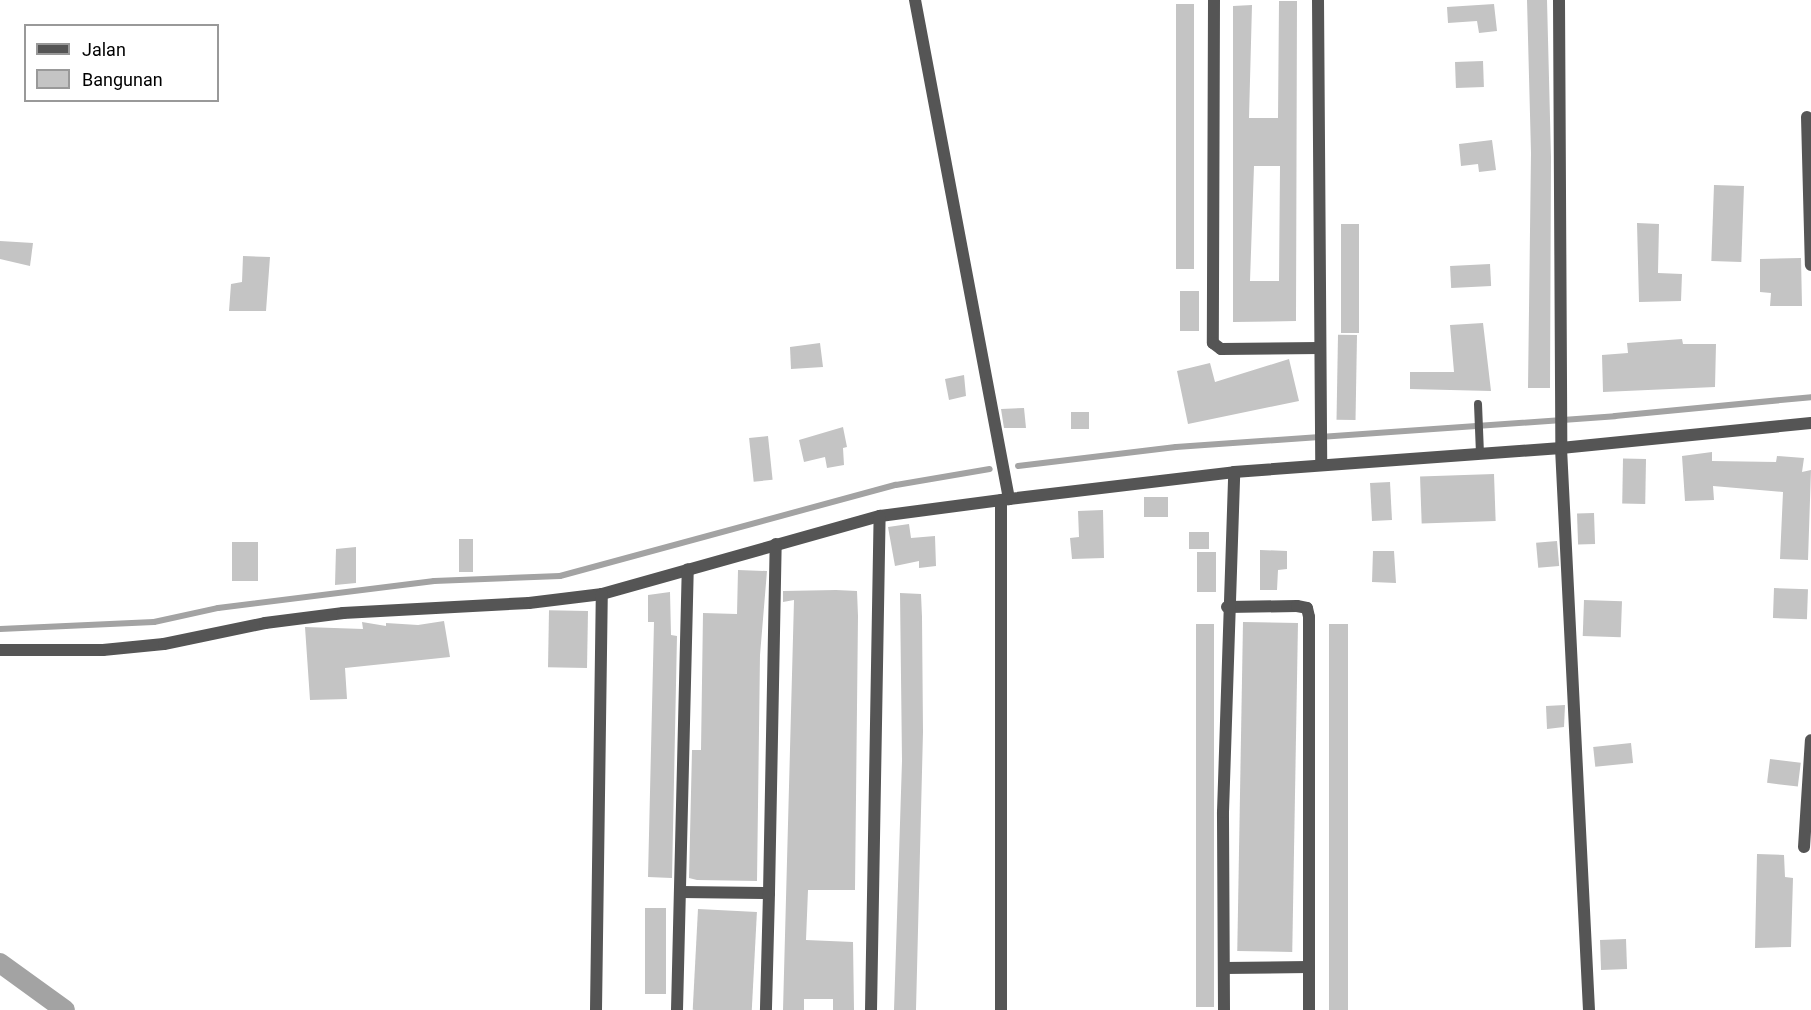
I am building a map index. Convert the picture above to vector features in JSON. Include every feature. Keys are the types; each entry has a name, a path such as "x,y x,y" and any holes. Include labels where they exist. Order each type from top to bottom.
{"street":[{"path":"915,0 1005,500 1000,1010"},
{"path":"1214,0 1210,329 1213,343 1221,349 1320,348"},
{"path":"1318,0 1321,458"},
{"path":"1560,0 1562,442 1589,1010"},
{"path":"1807,117 1811,265"},
{"path":"0,650 113,649 343,613 529,603 603,594 880,516 1234,472 1321,458 1480,453 1562,442 1811,423"},
{"path":"1224,1010 1227,607 1234,472"},
{"path":"871,1010 880,516"},
{"path":"766,1010 776,544"},
{"path":"677,1010 688,569"},
{"path":"596,1010 603,594"},
{"path":"1227,607 1307,608 1309,1010"},
{"path":"1804,847 1811,740"},
{"path":"681,892 770,893"},
{"path":"1224,968 1309,967"}],"lane":[{"path":"1478,404 1480,453"}],"building":[{"path":"1527,0 1547,0 1551,157 1550,388 1528,388 1531,153"},
{"path":"1279,1 1297,1 1296,321 1233,322 1233,6 1252,5 1249,118 1278,118","holes":["1254,166 1280,166 1279,281 1250,281"]},
{"path":"1176,4 1194,4 1194,269 1176,269"},
{"path":"1494,4 1497,31 1479,33 1477,21 1448,23 1447,7"},
{"path":"1483,61 1484,87 1456,88 1455,62"},
{"path":"1492,140 1496,170 1479,172 1478,164 1461,166 1459,144"},
{"path":"1714,185 1744,186 1741,262 1711,261"},
{"path":"1637,223 1659,224 1658,273 1682,274 1681,301 1639,302"},
{"path":"1341,224 1359,224 1359,333 1341,333"},
{"path":"0,241 33,243 30,266 0,259"},
{"path":"243,256 270,257 266,311 229,311 231,284 242,282"},
{"path":"1801,258 1802,306 1770,306 1771,293 1760,292 1760,259"},
{"path":"1490,264 1491,286 1451,288 1450,266"},
{"path":"1180,291 1199,291 1199,331 1180,331"},
{"path":"1483,323 1491,391 1410,389 1410,372 1454,372 1450,325"},
{"path":"1338,335 1357,335 1356,420 1337,420"},
{"path":"1682,339 1683,344 1716,344 1715,387 1603,392 1602,355 1628,353 1627,343"},
{"path":"820,343 823,367 791,369 790,347"},
{"path":"1289,359 1299,401 1188,424 1177,371 1210,363 1215,382"},
{"path":"964,375 966,396 949,400 945,379"},
{"path":"1024,408 1026,428 1004,428 1001,409"},
{"path":"1071,412 1089,412 1089,429 1071,429"},
{"path":"843,427 847,447 843,448 844,465 827,468 825,457 804,462 799,440"},
{"path":"768,436 773,480 754,482 749,438"},
{"path":"1712,452 1712,461 1776,462 1777,456 1804,458 1802,472 1811,470 1808,560 1780,559 1783,492 1713,486 1714,500 1685,501 1682,456"},
{"path":"1623,459 1646,459 1645,504 1622,504"},
{"path":"1494,474 1496,521 1422,524 1420,477"},
{"path":"1390,482 1392,520 1372,521 1370,483"},
{"path":"1144,497 1168,497 1168,517 1144,517"},
{"path":"1103,510 1104,558 1072,559 1070,538 1079,537 1078,511"},
{"path":"1594,513 1595,544 1578,545 1577,514"},
{"path":"909,524 911,538 935,536 936,566 919,568 919,561 895,566 888,527"},
{"path":"1189,532 1209,532 1209,549 1189,549"},
{"path":"459,539 473,539 473,572 459,572"},
{"path":"1557,541 1559,566 1538,568 1536,543"},
{"path":"232,542 258,542 258,581 232,581"},
{"path":"356,547 356,583 335,585 336,549"},
{"path":"1260,550 1287,551 1287,569 1278,570 1277,590 1260,590"},
{"path":"1373,551 1394,551 1396,583 1372,582"},
{"path":"1197,552 1216,552 1216,592 1197,592"},
{"path":"738,570 767,571 760,655 757,881 697,880 689,878 692,750 701,750 703,613 737,614"},
{"path":"1774,588 1808,589 1807,619 1773,618"},
{"path":"783,591 857,591 855,890 808,890 806,940 853,942 854,1010 833,1010 833,999 804,999 804,1010 783,1010 794,600 783,602"},
{"path":"670,592 671,635 677,636 672,878 648,877 654,622 648,622 648,595"},
{"path":"900,593 921,594 922,617 923,732 916,1010 894,1010 902,761"},
{"path":"1584,600 1622,601 1621,637 1583,636"},
{"path":"549,610 588,611 587,668 548,667"},
{"path":"444,621 450,657 345,668 347,699 310,700 305,627 363,629 362,622 386,626 386,623 418,625"},
{"path":"1243,622 1298,623 1292,952 1237,951"},
{"path":"1196,624 1214,624 1214,1007 1196,1007"},
{"path":"1329,624 1348,624 1348,1010 1329,1010"},
{"path":"1565,705 1564,727 1547,729 1546,706"},
{"path":"1631,743 1633,763 1595,767 1593,747"},
{"path":"1770,759 1801,763 1798,787 1767,783"},
{"path":"1757,854 1784,855 1785,877 1793,878 1791,947 1755,948"},
{"path":"645,908 666,908 666,994 645,994"},
{"path":"698,909 757,912 752,1010 693,1010"},
{"path":"1626,939 1627,969 1601,970 1600,940"}],"waterway":[{"path":"1018,466 1176,447 1615,416 1811,397"},
{"path":"0,629 154,622 218,608 434,581 560,576 896,485 990,469"},
{"path":"0,963 65,1010"}]}
